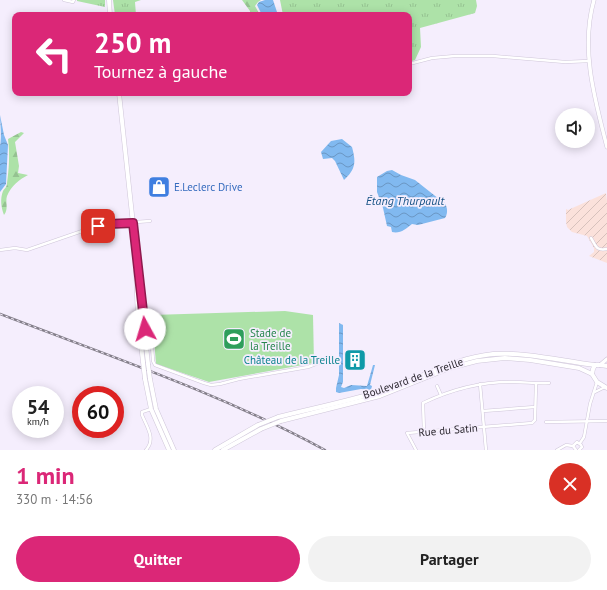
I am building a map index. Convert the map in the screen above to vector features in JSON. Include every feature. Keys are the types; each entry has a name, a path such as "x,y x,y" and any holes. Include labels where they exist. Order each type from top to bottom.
{"main road":[{"path":"594,0 589,30 590,61 594,93 607,148"},
{"path":"109,1 110,12"},
{"path":"118,96 133,223 138,319 143,362 156,409 174,450"},
{"path":"134,239 148,364 151,409 169,450"},
{"name":"Boulevard de la Treille","path":"215,450 259,427 280,419 383,390 445,365 480,356 525,354 607,366"},
{"name":"Boulevard de la Treille","path":"280,419 380,396 444,370 477,361 505,358 530,360 578,368 592,374"},
{"path":"606,387 597,382 592,374 593,369 607,359"},
{"name":"Boulevard de la Treille","path":"224,450 259,427"}],"street":[{"path":"64,0 73,2 74,0"},
{"path":"412,63 432,58 455,56 493,56 565,62 590,61"},
{"path":"0,250 15,248 27,250 88,229 108,224 150,221"},
{"path":"591,238 597,248 601,250 607,249"},
{"path":"138,319 140,315 150,315 153,361 155,365 204,383 220,384 239,379 308,367 331,358"},
{"path":"424,432 423,403 441,395 463,387 480,384 516,382 536,384 549,383"},
{"path":"585,450 580,449 582,446 580,443 584,437 590,404 597,382"},
{"path":"480,384 486,450"},
{"path":"483,411 536,407 536,384"},
{"path":"438,386 441,395"},
{"path":"594,392 606,387"},
{"name":"Rue du Satin","path":"416,450 407,433 532,423 535,420 536,407"},
{"path":"146,450 151,442 151,438 142,412 151,409"},
{"path":"546,422 607,421"},
{"path":"557,450 563,446 573,446 576,442 580,443"},
{"path":"573,446 576,450"}],"shaded area":[{"path":"606,193 607,263 589,256 594,252 594,248 587,236 572,232 567,227 566,222 566,209 568,210"}],"green space":[{"path":"105,0 105,7 77,1"},
{"path":"113,0 141,0 135,2 136,12 115,12"},
{"path":"242,0 261,0 255,6 258,12 250,11"},
{"path":"280,0 476,0 477,6 475,13 420,28 421,47 415,60 412,61 412,12 282,12"},
{"path":"21,132 24,133 15,142 19,166 18,173 28,175 16,183 9,192 4,215 1,200 3,191 7,186 8,178 8,139"},
{"name":"Stade de la Treille","path":"285,311 313,315 314,363 209,382 156,364 152,315"}],"water":[{"path":"273,0 277,12 260,12 257,5 259,2"},
{"path":"0,115 4,135 8,145 6,184 0,192 1,134"},
{"path":"342,139 352,147 354,157 353,169 344,180 335,161 332,158 323,159 321,152 331,141"},
{"name":"Étang Thurpault","path":"392,170 415,180 439,199 442,199 447,208 445,218 418,225 412,224 400,232 392,232 391,227 387,226 383,208 377,192 377,177 387,171"},
{"path":"339,323 343,325 343,382 341,387 344,388 351,385 367,386 373,365 375,365 370,385 372,386 371,390 361,389 339,393 336,392 339,375"}],"railway":[{"path":"0,314 206,393 325,450"}],"place":[{"name":"E.Leclerc Drive","path":"159,187"},
{"name":"Stade de la Treille","path":"234,339"},
{"name":"Château de la Treille","path":"355,360"}],"route":[{"path":"98,226 126,222 133,223 145,329"}]}
